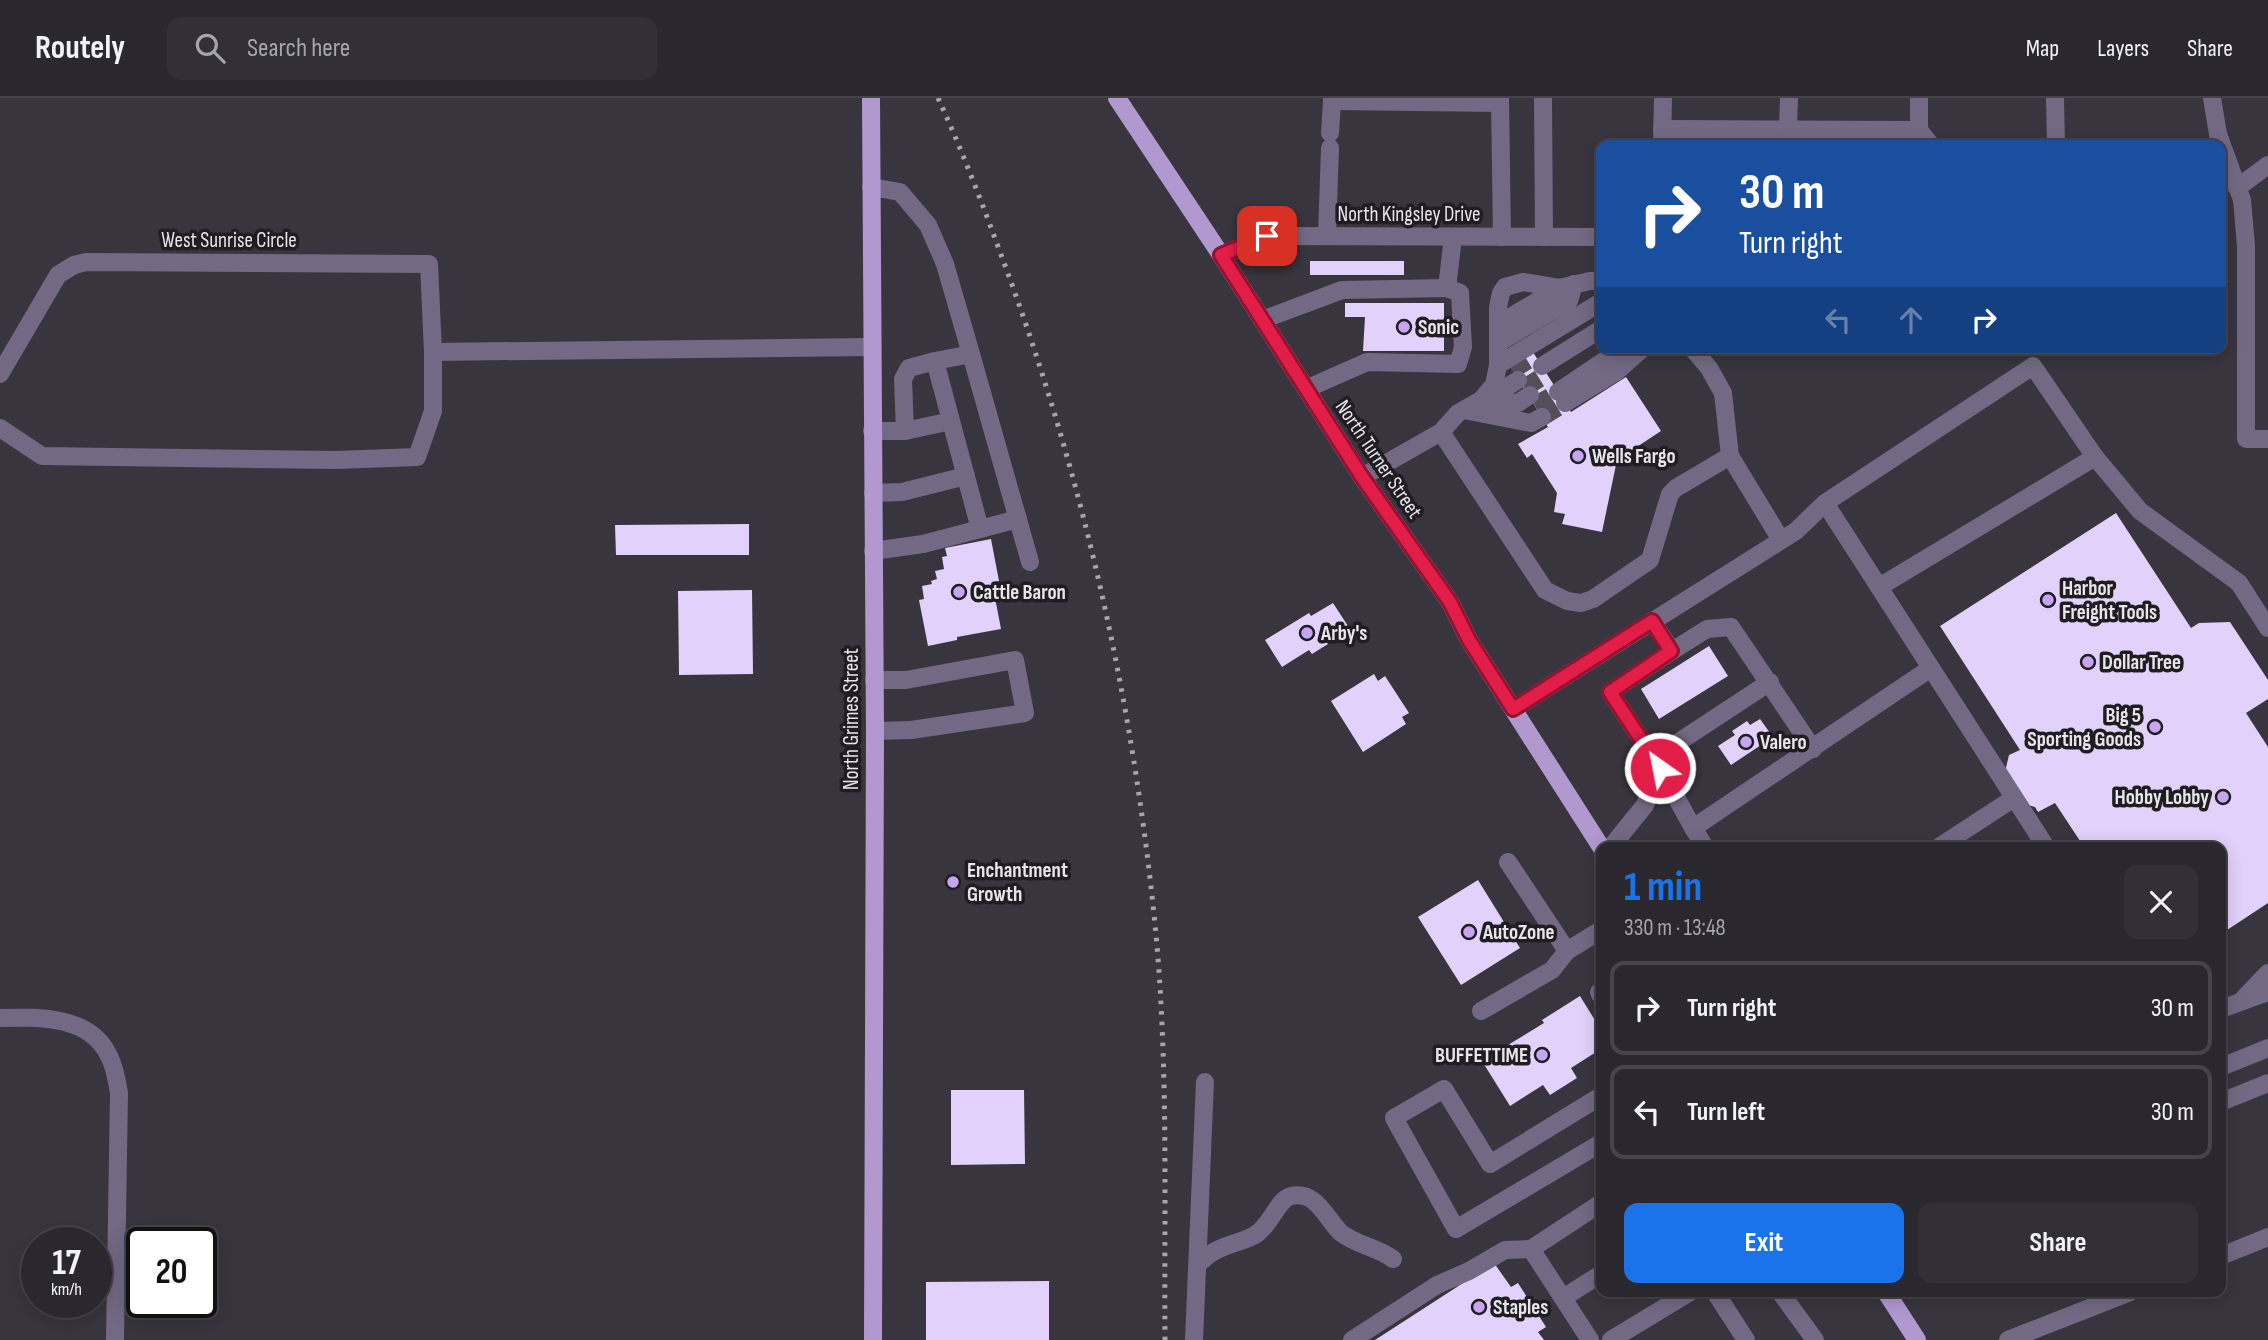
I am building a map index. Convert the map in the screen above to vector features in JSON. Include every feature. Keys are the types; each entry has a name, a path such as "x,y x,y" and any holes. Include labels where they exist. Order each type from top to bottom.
{"main road":[{"name":"North Grimes Street","path":"871,98 875,731 873,1340"},
{"name":"North Turner Street","path":"1121,99 1362,477 1450,602 1469,640 1598,842"},
{"path":"1889,1297 1917,1340"}],"street":[{"path":"1543,98 1544,237"},
{"path":"1663,98 1662,137 1788,130 1919,130"},
{"path":"1788,130 1789,98"},
{"path":"1919,98 1919,130 1927,140"},
{"path":"2056,98 2056,140"},
{"path":"2212,98 2220,140"},
{"path":"1327,236 1332,99 1500,100 1502,237"},
{"path":"2226,157 2242,200 2246,246 2246,439 2268,439"},
{"path":"2237,188 2268,165"},
{"path":"871,187 900,192 928,225 945,264 1030,562"},
{"name":"North Kingsley Drive","path":"1221,255 1267,236 1596,237"},
{"path":"1447,288 1453,237"},
{"name":"West Sunrise Circle","path":"0,374 58,275 74,265 86,262 429,264 433,411 417,457 336,460 43,456 0,428"},
{"path":"1504,392 1499,335 1501,293 1505,287 1523,282 1566,286 1596,282"},
{"path":"1499,335 1569,301 1566,286"},
{"path":"1262,320 1342,290 1447,288 1460,293 1463,347 1458,364 1367,362 1306,389"},
{"path":"1362,477 1441,432 1458,413 1504,392 1596,307"},
{"path":"1550,379 1596,319"},
{"path":"1550,379 1596,334"},
{"path":"1550,379 1596,345"},
{"path":"433,352 871,347"},
{"path":"905,431 903,379 909,368 971,354"},
{"path":"1550,379 1596,354"},
{"path":"1550,379 1609,354"},
{"path":"1550,379 1616,372 1636,354"},
{"path":"1697,354 1709,368 1723,393 1730,456 1781,540"},
{"path":"935,361 980,529"},
{"path":"1513,709 1796,531 1825,503 2033,366 2095,457 2140,511 2239,583 2268,628"},
{"path":"872,431 905,431 951,421"},
{"path":"1441,432 1545,590 1567,601 1581,603 1593,599 1650,560 1670,494 1730,456"},
{"path":"1879,587 2095,457"},
{"path":"873,493 902,492 966,476"},
{"path":"1825,503 2043,842"},
{"path":"873,551 923,544 1018,519"},
{"path":"1652,621 1671,651"},
{"path":"1702,842 1660,768 1610,692 1707,629 1731,627 1813,749"},
{"path":"874,680 906,680 1015,660 1025,713 911,730 875,731"},
{"path":"1693,828 1931,668"},
{"path":"1615,842 1646,805 1665,751 1770,682"},
{"path":"1947,842 2014,798"},
{"path":"1508,862 1567,951"},
{"path":"1481,1011 1552,970 1567,951 1596,933"},
{"path":"2241,1002 2268,973"},
{"path":"2226,1007 2268,992"},
{"path":"0,1018 34,1017 71,1023 96,1037 109,1054 119,1093 115,1340"},
{"path":"2226,1064 2268,1048"},
{"path":"1194,1340 1205,1082"},
{"path":"2226,1100 2268,1083"},
{"path":"1596,1099 1490,1164 1444,1089 1394,1118 1456,1229 1596,1146"},
{"path":"1198,1264 1216,1251 1257,1234 1271,1220 1279,1204 1290,1196 1304,1196 1321,1207 1341,1232 1393,1259"},
{"path":"1352,1340 1437,1285 1505,1250 1531,1249 1596,1206"},
{"path":"2226,1254 2268,1237"},
{"path":"1531,1249 1590,1340"},
{"path":"1563,1298 1596,1277"},
{"path":"1611,1340 1682,1297"},
{"path":"1717,1297 1746,1340"},
{"path":"1784,1297 1815,1340"},
{"path":"2008,1340 2117,1297"}],"building":[{"path":"1310,261 1404,261 1404,275 1310,275"},
{"name":"Sonic","path":"1345,303 1444,303 1444,351 1363,351 1365,317 1345,317"},
{"name":"Wells Fargo","path":"1531,349 1571,412 1626,377 1661,431 1617,460 1602,532 1562,524 1565,514 1554,512 1557,493 1532,454 1527,458 1518,444 1548,427 1508,363"},
{"path":"2116,513 2191,628 2199,623 2230,622 2268,680 2268,699 2246,713 2268,747 2268,903 2226,931 2226,842 2081,842 2055,803 2038,812 2035,807 2028,805 2005,772 2009,755 2020,750 1940,626"},
{"path":"749,524 749,555 616,555 615,525"},
{"name":"Cattle Baron","path":"991,539 999,581 992,582 1001,629 957,637 957,640 928,646 919,600 924,599 922,586 932,584 931,581 937,579 935,571 944,569 942,557 947,556 945,548"},
{"path":"752,590 753,674 679,675 678,591"},
{"name":"Arby's","path":"1333,603 1348,626 1326,639 1328,644 1312,654 1309,650 1282,667 1265,640 1309,613 1311,616"},
{"name":"Valero","path":"1709,646 1728,676 1659,719 1641,689"},
{"path":"1374,674 1378,681 1385,676 1409,713 1402,717 1406,724 1363,752 1331,701"},
{"name":"Valero","path":"1760,719 1773,737 1731,765 1718,746 1735,735 1732,731 1747,721 1750,725"},
{"name":"AutoZone","path":"1478,880 1520,948 1461,985 1418,917"},
{"name":"BUFFETTIME","path":"1580,996 1596,1022 1596,1052 1571,1068 1577,1078 1550,1095 1543,1085 1510,1106 1482,1061 1544,1023 1542,1020"},
{"path":"951,1090 1024,1090 1025,1164 951,1165"},
{"name":"Staples","path":"1494,1263 1511,1287 1518,1283 1546,1327 1538,1332 1544,1340 1375,1340"},
{"path":"1049,1281 1049,1340 926,1340 926,1282"}],"tunnel":[{"path":"1512,370 1535,356"},
{"path":"1524,388 1547,374"},
{"path":"1535,406 1558,392"},
{"path":"1542,417 1565,403"}],"railway":[{"path":"938,98 993,233 1054,412 1097,574 1130,738 1143,821 1158,959 1165,1122 1165,1340"}],"place":[{"name":"Sonic","path":"1404,327"},
{"name":"Wells Fargo","path":"1578,456"},
{"name":"Cattle Baron","path":"959,592"},
{"name":"Harbor Freight Tools","path":"2048,600"},
{"name":"Arby's","path":"1307,633"},
{"name":"Dollar Tree","path":"2088,662"},
{"name":"Big 5 Sporting Goods","path":"2155,727"},
{"name":"Valero","path":"1746,742"},
{"name":"Hobby Lobby","path":"2223,797"},
{"name":"Enchantment Growth","path":"953,882"},
{"name":"AutoZone","path":"1469,932"},
{"name":"BUFFETTIME","path":"1542,1055"},
{"name":"Staples","path":"1479,1307"}],"route":[{"path":"1267,236 1221,255 1362,477 1450,602 1469,640 1513,709 1652,621 1671,651 1610,692 1660,768"}]}
